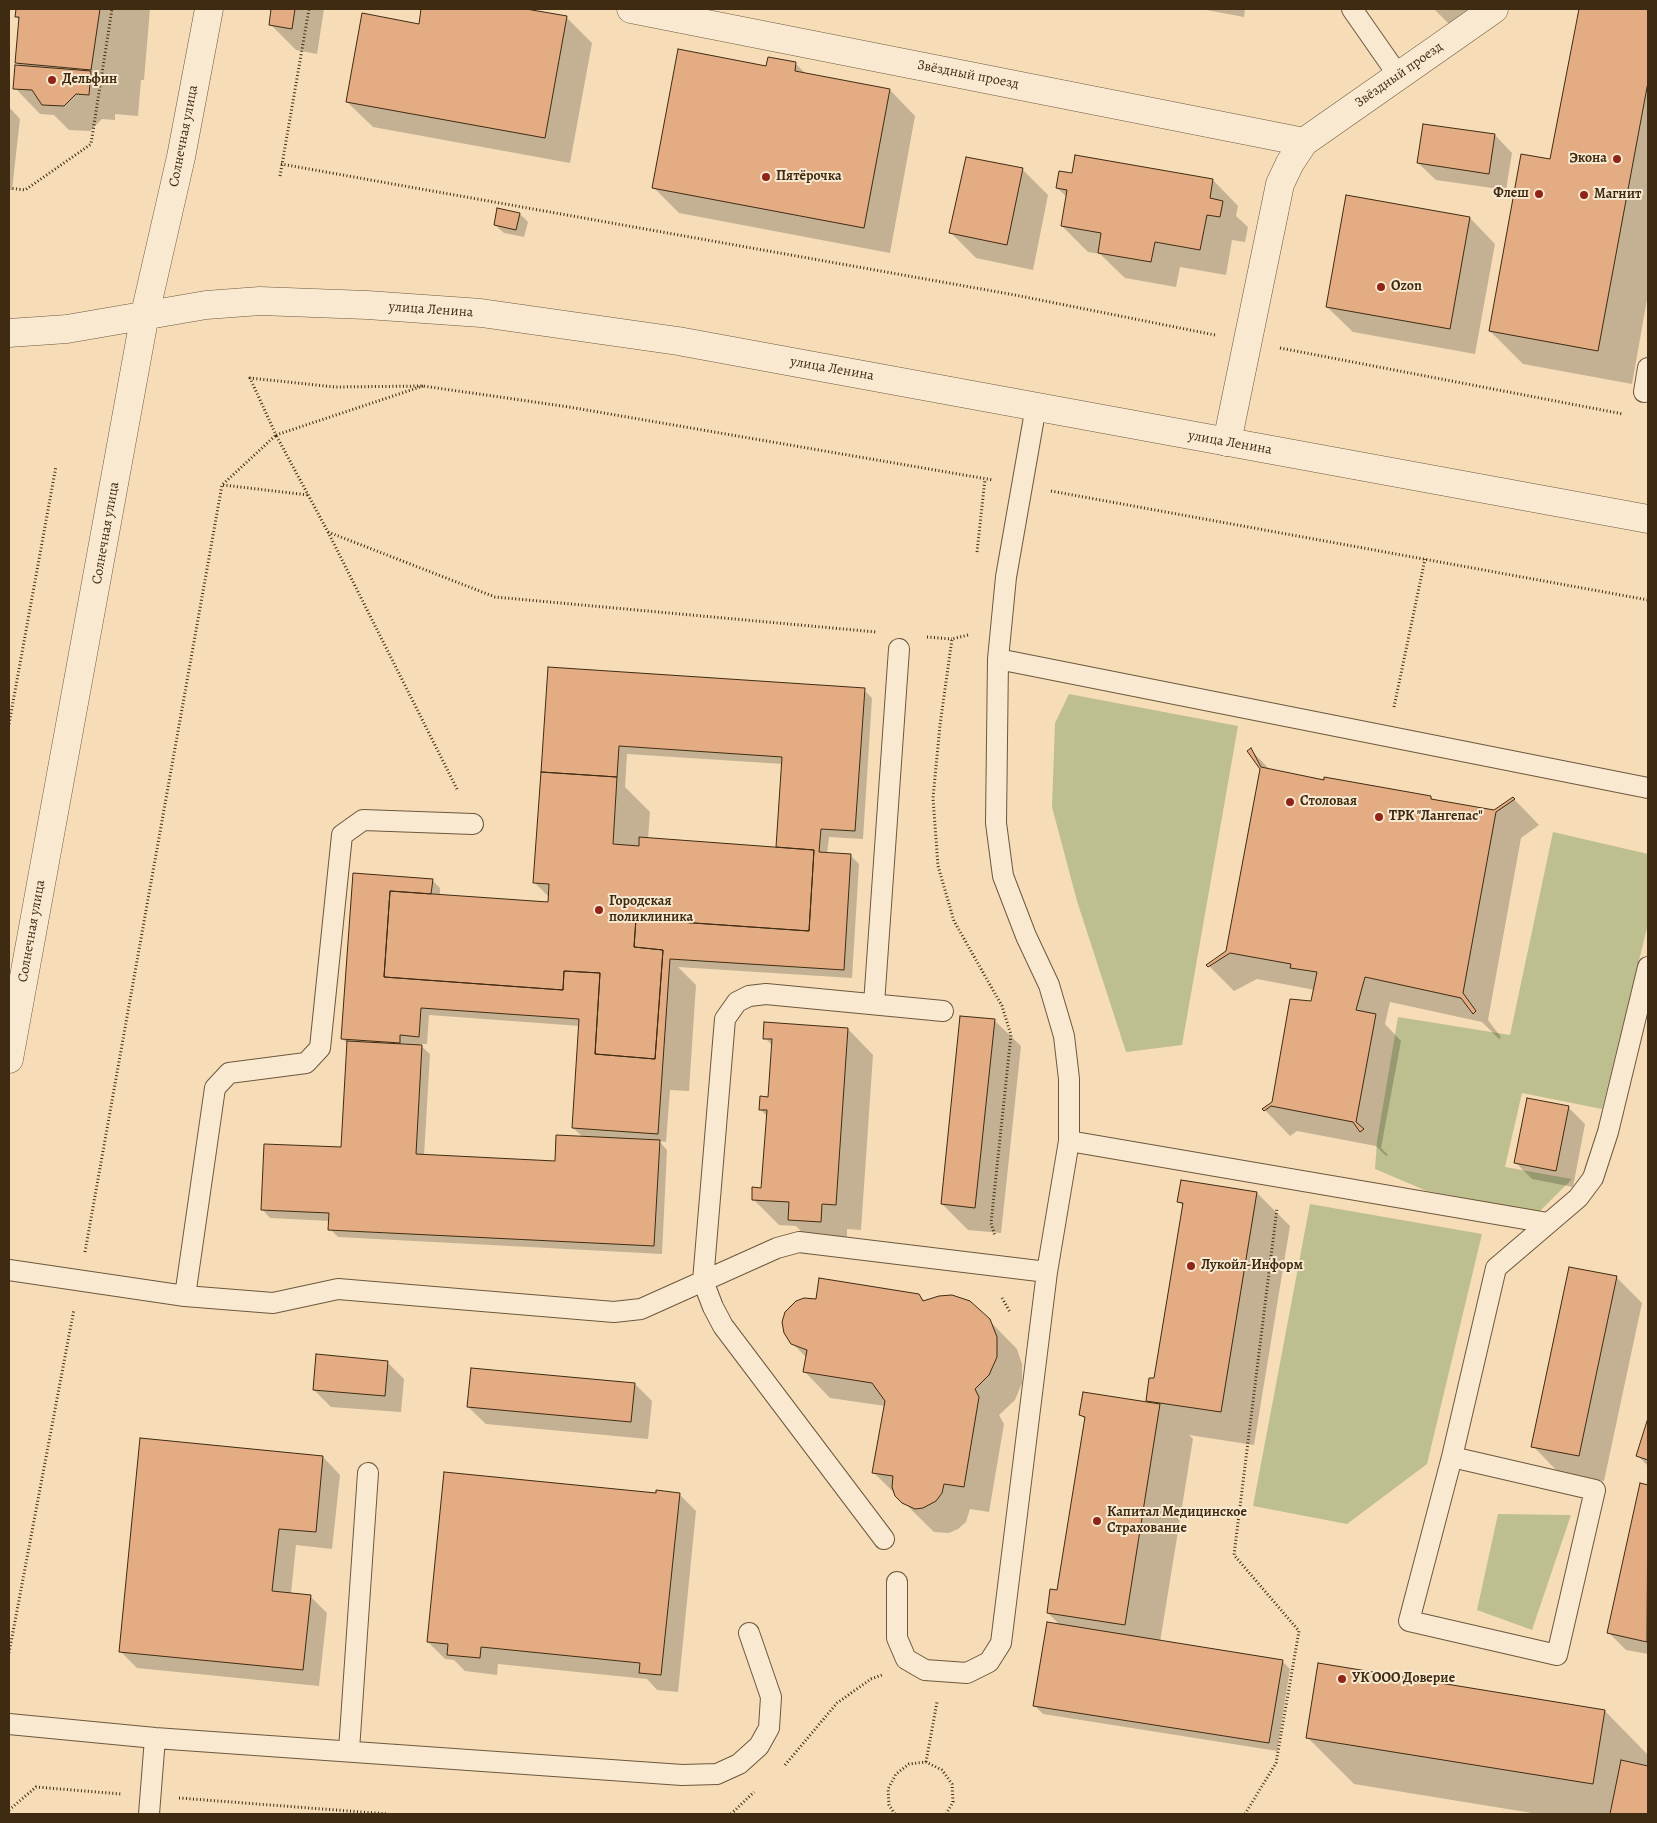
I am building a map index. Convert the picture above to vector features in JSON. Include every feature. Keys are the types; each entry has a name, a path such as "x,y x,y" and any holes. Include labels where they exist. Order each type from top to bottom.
{"street":[{"name":"Солнечная улица","path":"9,1059 144,314 181,158 209,9"},
{"name":"Звёздный проезд","path":"631,9 1304,142"},
{"name":"Звёздный проезд","path":"1227,442 1280,184 1304,142 1494,9"},
{"name":"улица Ленина","path":"9,333 67,328 206,305 260,301 481,313 678,341 1648,519"}],"lane":[{"path":"1352,9 1398,75"},
{"path":"1644,392 1648,368"},
{"path":"897,1582 897,1638 906,1659 925,1670 967,1673 988,1662 1000,1643 1047,1272 1069,1142 1069,1079 1064,1036 1049,986 1026,936 1003,876 996,823 998,659 1006,577 1036,406"},
{"path":"874,1004 899,649"},
{"path":"998,659 1648,788"},
{"path":"185,1296 215,1088 229,1073 306,1063 320,1048 342,835 362,820 473,824"},
{"path":"1452,1457 1595,1490 1557,1655 1410,1621 1452,1457 1496,1268 1578,1198 1593,1178 1608,1132 1648,967"},
{"path":"884,1538 723,1326 703,1281 725,1019 737,1002 749,996 766,994 943,1011"},
{"path":"1069,1142 1548,1223"},
{"path":"9,1270 185,1296 273,1303 338,1289 614,1312 641,1309 776,1248 799,1242 1047,1272"},
{"path":"349,1750 368,1474"},
{"path":"9,1724 155,1738 349,1750 682,1775 717,1774 739,1764 746,1758 759,1746 769,1728 771,1697 749,1633"},
{"path":"150,1805 155,1738"}],"path":[{"path":"9,188 25,190 91,144 112,9"},
{"path":"280,176 309,9"},
{"path":"282,164 1015,295 1629,416"},
{"path":"9,1653 79,1280 222,485 276,435 422,386 335,388 250,378 276,435 328,532 458,791"},
{"path":"9,724 56,466"},
{"path":"222,485 308,495"},
{"path":"328,532 495,597 882,633"},
{"path":"1388,736 1425,559"},
{"path":"922,637 952,639"},
{"path":"1245,1814 1276,1763 1299,1631 1234,1555 1280,1177"},
{"path":"778,1772 792,1758 837,1703 870,1679 914,1664"},
{"path":"926,1762 942,1671"},
{"path":"895,1814 889,1805 888,1789 896,1774 909,1764 926,1762 942,1770 952,1784 953,1802 946,1814"},
{"path":"9,1810 36,1787 150,1805 388,1814"},
{"path":"731,1814 756,1791"}],"green space":[{"path":"1069,694 1238,726 1182,1045 1126,1052 1077,901 1052,807 1055,723"},
{"path":"1553,832 1648,854 1648,924 1602,1109 1522,1093 1505,1167 1572,1179 1539,1212 1427,1191 1375,1169 1377,1141 1398,1017 1510,1035"},
{"path":"1310,1204 1482,1234 1427,1464 1347,1524 1253,1506"},
{"path":"1498,1514 1571,1515 1532,1630 1477,1610"}],"building":[{"path":"16,9 100,9 91,70 15,63 19,17 15,17"},
{"path":"271,9 295,9 292,29 269,25"},
{"path":"421,9 526,9 567,16 545,138 346,102 362,13 419,24"},
{"path":"1579,9 1648,9 1648,82 1598,351 1489,331 1521,154 1550,159"},
{"path":"678,49 766,66 768,57 796,62 795,71 890,89 864,228 652,188"},
{"name":"Дельфин","path":"15,65 91,71 89,95 76,94 64,106 42,105 32,90 13,89"},
{"path":"1423,124 1495,134 1489,174 1417,163"},
{"path":"1075,155 1213,179 1210,198 1223,201 1220,217 1207,215 1200,250 1155,242 1151,262 1098,253 1101,233 1061,226 1067,190 1056,188 1059,171 1072,173"},
{"path":"966,157 1023,168 1007,245 949,233"},
{"path":"1346,195 1470,217 1450,329 1326,307"},
{"path":"497,208 520,213 516,230 494,225"},
{"path":"548,667 865,688 855,831 821,829 819,852 851,854 844,970 670,959 658,1134 572,1128 579,1019 421,1008 419,1037 400,1035 400,1043 341,1039 353,873 433,879 431,894 390,891 384,977 563,990 564,971 600,973 595,1054 655,1059 663,950 634,947 636,919 809,931 814,850 776,847 782,757 619,746 617,777 541,772"},
{"path":"1251,748 1261,767 1324,780 1324,777 1431,796 1431,799 1494,810 1513,797 1515,799 1496,812 1463,993 1476,1011 1473,1014 1461,998 1365,977 1356,1010 1376,1014 1356,1122 1364,1129 1360,1132 1353,1122 1271,1106 1264,1111 1262,1109 1272,1102 1290,999 1311,1001 1317,972 1290,968 1291,964 1230,953 1208,967 1206,965 1226,951 1260,769 1247,751"},
{"name":"Городская поликлиника","path":"541,772 617,777 613,844 639,846 639,837 814,850 809,931 636,919 634,947 663,950 655,1059 595,1054 600,973 564,971 563,990 384,977 390,891 548,902 549,884 533,883"},
{"path":"960,1016 995,1019 975,1208 941,1204"},
{"path":"764,1022 848,1028 836,1205 822,1204 821,1222 788,1220 789,1202 752,1200 752,1187 761,1188 767,1110 759,1110 760,1096 768,1097 772,1039 763,1039"},
{"path":"347,1041 422,1045 416,1154 555,1161 556,1135 660,1140 654,1246 328,1230 329,1213 261,1210 264,1144 341,1147"},
{"path":"1527,1098 1569,1106 1556,1171 1514,1163"},
{"path":"1181,1180 1257,1192 1221,1412 1146,1401 1149,1378 1154,1378 1183,1203 1177,1202"},
{"path":"1569,1267 1617,1276 1579,1456 1531,1447"},
{"path":"819,1278 919,1294 923,1301 939,1296 952,1295 970,1301 990,1319 997,1337 997,1357 989,1375 975,1389 979,1397 964,1487 944,1484 942,1493 936,1501 923,1508 915,1509 902,1503 895,1496 892,1487 893,1476 872,1473 885,1401 872,1383 803,1372 807,1350 791,1344 784,1333 782,1322 785,1312 796,1301 804,1298 816,1299"},
{"path":"316,1354 388,1361 385,1396 313,1390"},
{"path":"471,1368 635,1383 631,1422 467,1407"},
{"path":"1083,1392 1160,1404 1125,1625 1047,1613 1050,1589 1057,1590 1085,1417 1079,1415"},
{"path":"1648,1418 1648,1460 1636,1456"},
{"path":"140,1438 323,1456 316,1532 279,1529 272,1591 311,1595 303,1670 119,1652"},
{"path":"444,1472 656,1493 656,1490 680,1493 661,1675 639,1673 640,1663 481,1647 480,1658 447,1655 448,1644 427,1642"},
{"path":"1640,1483 1648,1485 1647,1642 1607,1633"},
{"path":"1047,1622 1283,1660 1269,1743 1033,1706"},
{"path":"1318,1663 1605,1710 1593,1784 1306,1738"},
{"path":"1621,1760 1648,1766 1648,1814 1610,1814"}],"place":[{"name":"Дельфин","path":"52,80"},
{"name":"Экона","path":"1617,159"},
{"name":"Пятёрочка","path":"766,177"},
{"name":"Флеш","path":"1539,194"},
{"name":"Магнит","path":"1584,195"},
{"name":"Ozon","path":"1381,287"},
{"name":"Столовая","path":"1290,802"},
{"name":"ТРК \"Лангепас\"","path":"1379,817"},
{"name":"Городская поликлиника","path":"599,910"},
{"name":"Лукойл-Информ","path":"1191,1266"},
{"name":"Капитал Медицинское Страхование","path":"1097,1521"},
{"name":"УК ООО Доверие","path":"1342,1679"}]}
